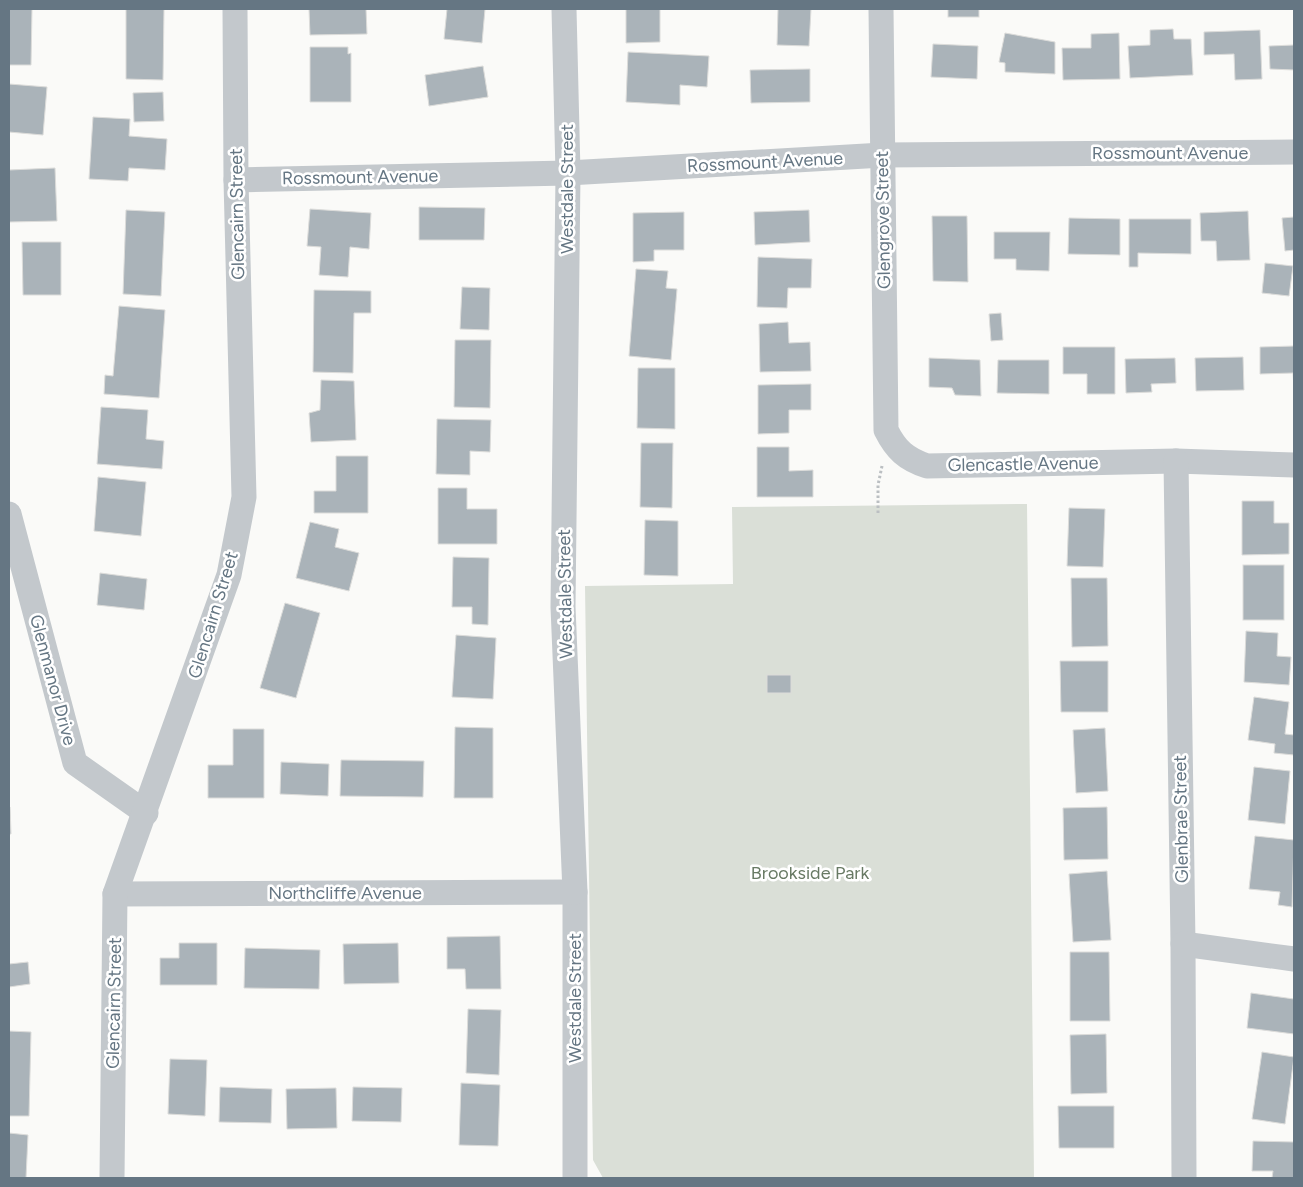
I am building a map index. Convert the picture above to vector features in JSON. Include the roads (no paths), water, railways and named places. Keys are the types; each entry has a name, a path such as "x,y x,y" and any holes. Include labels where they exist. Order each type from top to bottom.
{"street":[{"name":"Glencairn Street","path":"112,1178 115,894 146,813 229,575 244,497 236,180 235,9"},
{"name":"Westdale Street","path":"564,9 568,173 563,607 575,892 574,1178"},
{"name":"Glengrove Street","path":"881,9 890,438"},
{"name":"Rossmount Avenue","path":"236,180 568,173 883,155 1294,152"},
{"name":"Glencastle Avenue","path":"890,438 910,460 927,466 1176,461 1294,465"},
{"name":"Glenbrae Street","path":"1176,461 1183,944 1184,1178"},
{"name":"Glenmanor Drive","path":"9,514 75,763 146,813"},
{"name":"Northcliffe Avenue","path":"115,894 575,892"},
{"path":"1183,944 1294,959"}],"park label":[{"name":"Brookside Park","path":"810,873"}]}
